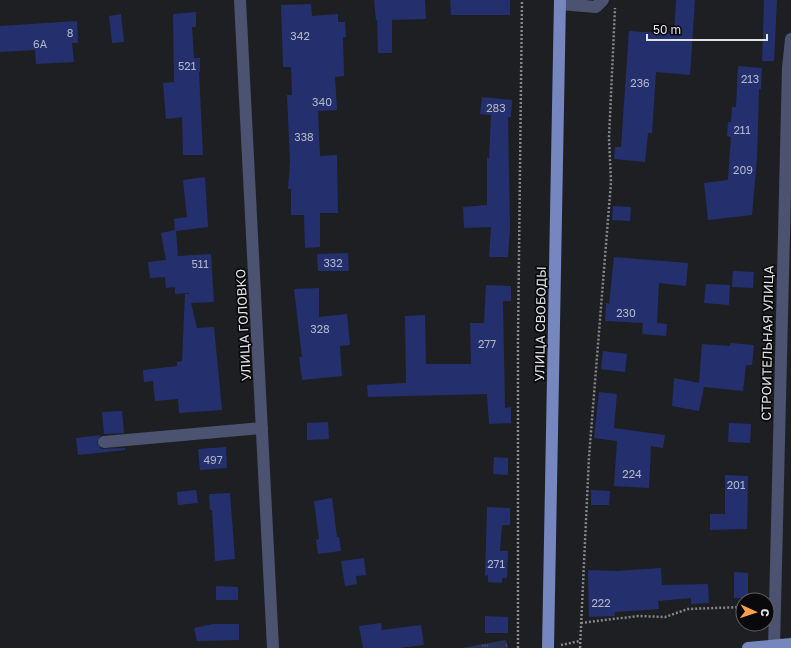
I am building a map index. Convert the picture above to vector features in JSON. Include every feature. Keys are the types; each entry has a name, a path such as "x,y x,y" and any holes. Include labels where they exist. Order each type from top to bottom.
{"main road":[{"name":"УЛИЦА СВОБОДЫ","path":"548,648 560,2"},
{"path":"748,648 774,647 791,644"}],"street":[{"name":"УЛИЦА ГОЛОВКО","path":"240,0 273,648"},
{"path":"560,2 596,7 609,0"},
{"name":"СТРОИТЕЛЬНАЯ УЛИЦА","path":"774,647 788,84 791,39"},
{"path":"104,442 262,428"}],"path":[{"path":"518,648 518,346 522,0"},
{"path":"580,648 589,457 611,182 609,138 609,0"},
{"path":"581,623 638,616 665,617 688,609 735,607"}],"green space":[{"path":"506,640 508,648 462,648"}],"building":[{"path":"374,0 425,0 426,19 392,20 392,53 378,53 377,20"},
{"path":"450,0 510,0 510,15 451,15"},
{"path":"676,0 695,0 690,75 656,72 652,133 648,133 645,162 614,159 615,147 621,147 629,31 674,34"},
{"path":"764,0 777,0 774,61 762,61"},
{"path":"311,4 312,16 338,14 338,22 345,22 346,37 343,37 344,76 335,77 337,110 318,111 320,156 337,155 338,213 320,213 320,247 305,248 304,215 291,215 291,189 288,189 290,162 287,95 292,95 291,67 283,67 281,5"},
{"path":"196,12 196,27 192,27 194,58 200,58 199,72 203,155 183,155 182,117 166,119 163,83 174,82 173,14"},
{"path":"121,14 124,42 112,43 109,16"},
{"path":"77,21 78,43 72,43 74,62 36,64 35,50 0,52 0,26"},
{"path":"738,66 762,68 761,89 759,89 757,158 752,215 708,220 704,183 728,180 731,137 727,136 728,122 731,122 732,107 736,107"},
{"path":"482,97 512,100 511,117 508,117 510,227 508,257 489,257 491,227 464,228 463,207 487,205 487,157 489,159 491,115 480,114"},
{"path":"205,177 208,227 176,231 178,256 211,254 214,302 191,303 197,328 214,327 222,410 179,413 178,399 155,401 153,381 144,382 143,370 177,366 177,362 182,361 185,294 189,294 190,296 189,293 175,294 175,287 166,288 165,277 150,278 148,262 166,260 161,233 175,230 174,219 187,217 183,180"},
{"path":"613,206 631,207 630,221 612,220"},
{"path":"348,253 349,271 318,271 317,254"},
{"path":"614,257 688,263 686,286 659,283 657,323 667,324 666,336 642,334 643,323 605,321 606,303 609,304"},
{"path":"733,271 754,272 753,288 732,287"},
{"path":"706,284 730,285 729,305 704,303"},
{"path":"486,285 511,286 511,301 503,301 505,408 511,407 511,423 489,424 487,394 368,397 367,385 406,383 405,316 425,315 426,364 471,364 470,323 484,323"},
{"path":"319,288 319,317 347,314 350,345 340,346 342,376 302,380 299,357 302,357 294,289"},
{"path":"730,343 754,345 752,365 746,365 743,391 704,387 699,411 672,406 674,378 699,383 702,344 730,346"},
{"path":"603,351 627,354 625,372 601,369"},
{"path":"599,392 617,394 614,428 665,435 663,448 651,446 649,488 614,486 617,441 594,438"},
{"path":"122,411 124,433 104,434 102,412"},
{"path":"328,422 329,439 307,440 307,423"},
{"path":"729,423 751,424 750,443 728,442"},
{"path":"101,435 97,442 101,449 125,448 125,450 78,455 76,438"},
{"path":"226,447 227,468 200,470 198,449"},
{"path":"494,457 508,458 508,475 493,474"},
{"path":"725,475 748,476 747,529 710,530 710,514 725,514"},
{"path":"196,490 198,503 178,505 177,492"},
{"path":"591,490 610,491 609,505 591,505"},
{"path":"230,493 235,559 215,561 212,510 210,510 209,494"},
{"path":"332,498 337,537 339,537 341,551 318,554 316,540 319,539 314,501"},
{"path":"487,507 510,508 510,525 502,525 500,551 508,551 507,578 502,578 502,583 488,582 488,575 485,576"},
{"path":"364,558 366,575 356,576 357,584 345,586 341,561"},
{"path":"661,568 662,585 708,584 709,603 691,604 691,598 658,601 659,609 615,612 615,616 589,617 588,570 616,571"},
{"path":"734,572 748,573 748,592 735,592 734,598"},
{"path":"216,586 238,587 238,600 216,600"},
{"path":"485,616 508,617 508,633 485,633"},
{"path":"381,623 382,630 421,625 424,645 399,648 363,648 359,626"},
{"path":"213,624 239,624 239,640 197,641 194,628"}]}
